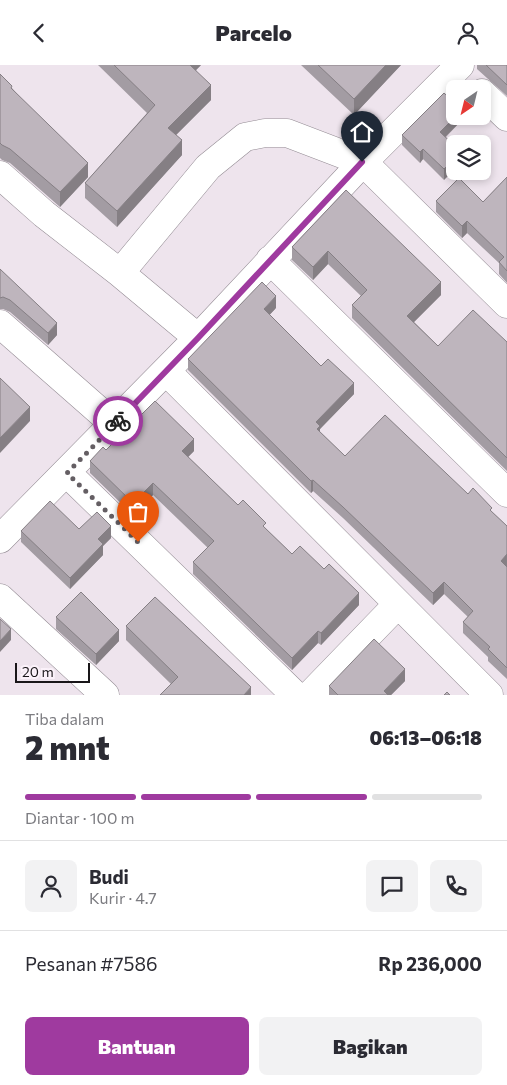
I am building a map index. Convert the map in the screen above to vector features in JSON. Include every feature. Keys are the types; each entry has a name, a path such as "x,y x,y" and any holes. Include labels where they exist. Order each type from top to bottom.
{"street":[{"path":"0,539 198,338 362,162 459,66 471,80"},
{"path":"491,102 507,117"},
{"path":"120,273 208,167 245,137 265,133 287,133 362,162 507,304"},
{"path":"0,175 44,214 120,273 198,338"},
{"path":"270,260 507,493"},
{"path":"0,324 114,424"},
{"path":"166,371 489,695"},
{"path":"67,473 295,695"},
{"path":"0,597 105,695"},
{"path":"310,695 398,604"}],"building":[{"path":"114,65 190,65 211,85 168,128 182,140 117,211 85,183 155,105"},
{"path":"318,65 386,65 354,99"},
{"path":"486,65 507,65 507,85"},
{"path":"0,74 12,86 11,88 88,163 60,192 10,149 0,143"},
{"path":"444,93 446,95 447,125 440,132 446,138 446,167 444,169 423,149 420,152 402,135"},
{"path":"507,177 507,271 499,262 504,257 467,221 462,226 436,201 457,180 461,180 483,202"},
{"path":"346,190 441,282 407,316 438,346 473,310 507,342 507,458 352,305 367,290 328,251 313,267 292,247"},
{"path":"0,269 57,323 48,333 10,300 3,297 0,298"},
{"path":"262,282 276,296 264,309 321,366 328,359 354,383 316,422 320,426 317,429 345,456 385,415 468,494 473,488 492,508 490,510 507,526 507,554 501,561 507,567 507,668 488,649 490,647 463,622 473,611 444,582 433,593 343,507 313,480 311,481 188,359"},
{"path":"0,378 30,407 0,438"},
{"path":"155,401 194,439 182,451 238,505 243,500 266,523 263,526 292,554 300,546 324,569 329,564 359,593 321,633 318,631 292,658 193,562 214,541 153,483 133,503 90,461 103,447 106,450"},
{"path":"50,501 79,529 97,512 111,526 98,539 103,544 70,578 21,531"},
{"path":"81,592 119,630 96,654 56,617"},
{"path":"155,597 251,687 244,695 160,695 178,677 126,626"},
{"path":"0,619 11,629 0,641"},
{"path":"374,639 405,669 384,691 388,695 338,695 329,686"}],"way so far":[{"path":"118,421 67,473 138,542"}],"route":[{"path":"118,421 362,162"}]}
